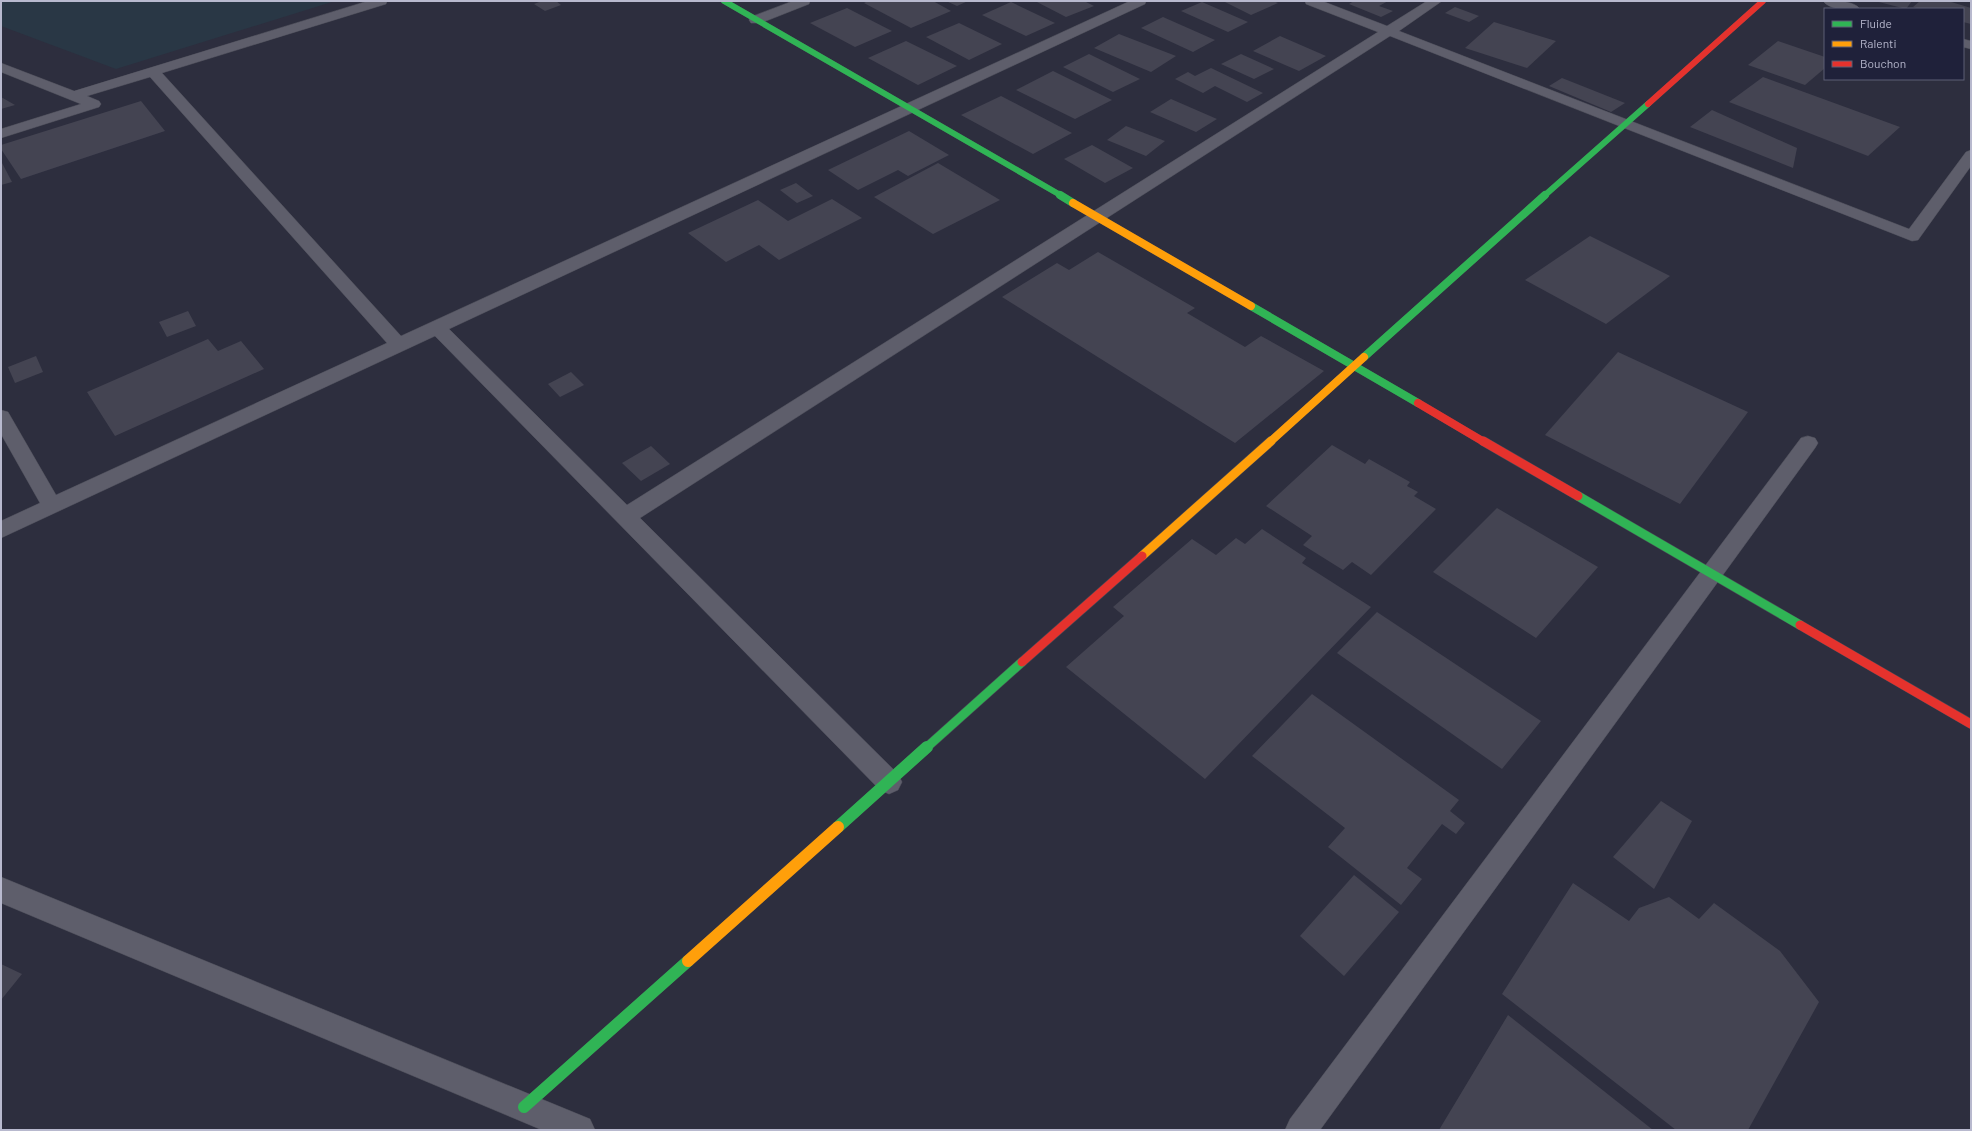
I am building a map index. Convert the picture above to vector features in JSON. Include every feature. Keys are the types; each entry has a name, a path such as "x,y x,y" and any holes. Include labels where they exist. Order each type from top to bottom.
{"street":[{"path":"73,96 381,1"},
{"path":"724,1 1971,724"},
{"path":"756,20 804,1"},
{"path":"1,530 1140,1"},
{"path":"1311,1 1912,236 1971,155"},
{"path":"625,517 1436,1"},
{"path":"524,1107 1763,1"},
{"path":"1828,1 1851,8"},
{"path":"1,67 94,104 1,134"},
{"path":"154,71 399,345"},
{"path":"437,328 888,782"},
{"path":"1,417 52,506"},
{"path":"1300,1130 1808,443"},
{"path":"1,890 579,1130"}],"shaded area":[{"path":"1,1 335,1 116,69 1,26"}],"building":[{"path":"542,1 556,1 561,5 545,11 534,4"},
{"path":"868,1 933,1 951,11 911,28 864,3"},
{"path":"946,1 968,1 957,6"},
{"path":"1035,1 1084,1 1094,6 1066,17"},
{"path":"1223,1 1273,1 1278,3 1251,15"},
{"path":"1354,1 1388,1 1379,6 1393,11 1381,17 1349,4"},
{"path":"1875,1 1912,1 1907,8"},
{"path":"1920,1 1948,1 1971,8 1971,24 1964,22 1964,8 1913,7"},
{"path":"1011,2 1055,23 1026,36 982,15"},
{"path":"1202,2 1248,22 1228,32 1181,11"},
{"path":"1455,7 1479,16 1469,22 1445,13"},
{"path":"847,8 892,31 855,47 810,23"},
{"path":"1163,17 1215,40 1193,52 1141,28"},
{"path":"1494,22 1556,41 1527,68 1465,48"},
{"path":"959,23 1002,44 969,60 926,37"},
{"path":"1119,34 1176,56 1151,72 1094,48"},
{"path":"1280,36 1326,56 1299,71 1253,51"},
{"path":"906,41 957,66 918,85 868,58"},
{"path":"1778,41 1824,57 1824,69 1805,85 1748,65"},
{"path":"1089,54 1140,79 1113,92 1063,67"},
{"path":"1241,54 1274,69 1254,79 1221,64"},
{"path":"1211,68 1263,93 1247,102 1215,86 1203,93 1175,79 1188,72 1195,76"},
{"path":"1053,71 1112,100 1075,119 1016,90"},
{"path":"1763,77 1900,127 1868,156 1729,102"},
{"path":"1562,78 1625,103 1611,112 1549,86"},
{"path":"1001,96 1072,133 1033,154 961,115"},
{"path":"1,97 15,105 1,109"},
{"path":"1171,99 1217,119 1196,132 1150,112"},
{"path":"141,101 165,131 21,179 1,149 1,145"},
{"path":"1712,110 1797,148 1793,168 1690,127"},
{"path":"1126,126 1165,141 1146,156 1107,140"},
{"path":"909,131 949,155 908,176 898,170 858,190 828,170"},
{"path":"1092,145 1133,168 1105,183 1064,159"},
{"path":"1,161 12,182 1,185"},
{"path":"938,163 1000,200 933,234 874,197"},
{"path":"796,183 813,196 797,203 780,190"},
{"path":"832,199 862,218 779,260 759,245 726,262 688,233 758,200 788,221"},
{"path":"1590,236 1670,276 1606,324 1525,280"},
{"path":"1098,252 1195,308 1187,313 1245,347 1261,336 1324,371 1235,443 1002,297 1057,263 1069,270"},
{"path":"188,311 196,326 167,337 159,322"},
{"path":"208,339 218,351 241,341 264,369 115,436 87,392"},
{"path":"1618,352 1748,412 1680,504 1545,435"},
{"path":"36,356 43,372 15,383 8,367"},
{"path":"571,372 584,385 560,397 548,384"},
{"path":"1332,445 1365,464 1369,459 1410,482 1407,486 1418,492 1414,496 1436,509 1371,575 1352,562 1343,570 1303,545 1312,536 1266,506"},
{"path":"651,446 670,464 641,481 622,463"},
{"path":"1497,508 1598,567 1536,638 1433,572"},
{"path":"1262,529 1306,558 1302,563 1371,607 1205,779 1066,667 1124,616 1113,607 1192,539 1216,555 1236,538 1245,544"},
{"path":"1377,612 1541,721 1502,769 1337,653"},
{"path":"1312,694 1459,800 1450,811 1465,823 1456,834 1442,824 1407,868 1422,879 1401,905 1328,847 1345,828 1252,756"},
{"path":"1661,801 1692,821 1654,889 1613,857"},
{"path":"1354,875 1399,912 1344,976 1300,936"},
{"path":"1573,883 1629,921 1639,908 1669,897 1699,919 1714,903 1780,951 1819,1002 1748,1130 1676,1130 1502,994"},
{"path":"1,964 22,974 1,1000"},
{"path":"1508,1015 1653,1130 1439,1130"}],"traffic: fast":[{"path":"724,1 1073,203"},
{"path":"1364,357 1648,104"},
{"path":"1251,306 1418,403"},
{"path":"1578,496 1800,625"},
{"path":"838,827 1022,662"},
{"path":"524,1107 688,961"}],"traffic: slow":[{"path":"1073,203 1251,306"},
{"path":"1142,556 1364,357"},
{"path":"688,961 838,827"}],"traffic: jam":[{"path":"1648,104 1763,1"},
{"path":"1418,403 1578,496"},
{"path":"1022,662 1142,556"},
{"path":"1800,625 1971,724"}]}
